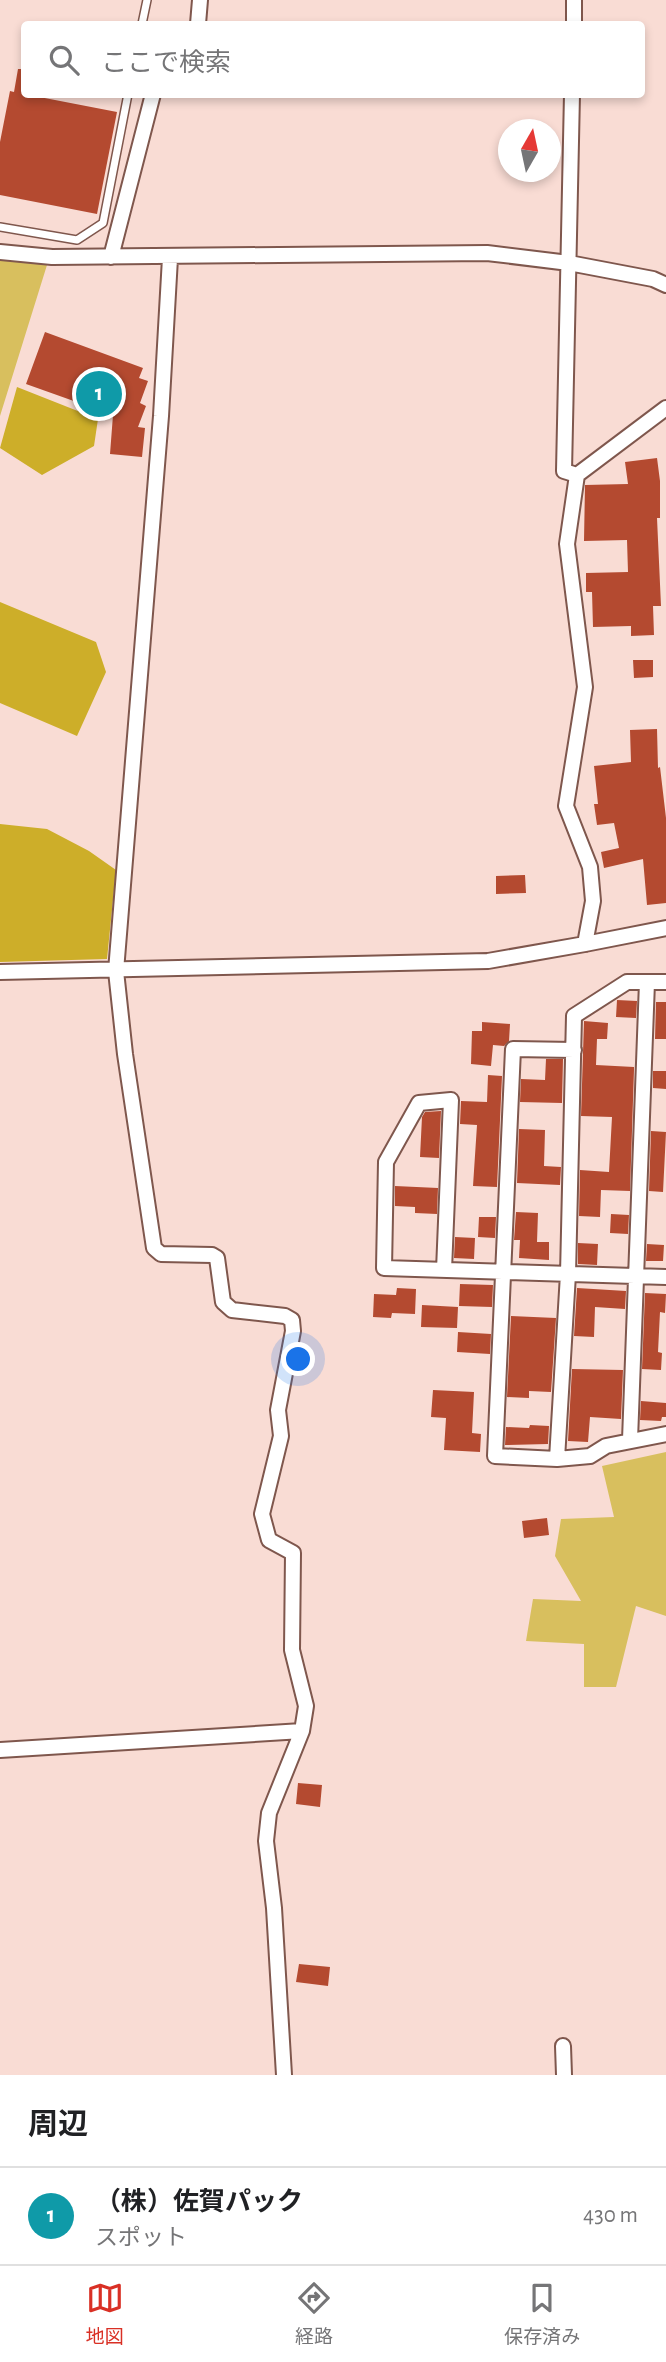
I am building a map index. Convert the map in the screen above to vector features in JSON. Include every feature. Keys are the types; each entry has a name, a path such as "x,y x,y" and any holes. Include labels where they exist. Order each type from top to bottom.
{"street":[{"path":"198,21 200,0"},
{"path":"574,0 574,21"},
{"path":"111,257 152,98"},
{"path":"572,98 564,471 577,475"},
{"path":"0,252 40,257 170,258 345,253 487,253 569,263 653,279 666,285"},
{"path":"170,258 161,416 116,971 125,1054 155,1248 161,1254 212,1255 217,1258 223,1303 232,1310 285,1315 292,1320 293,1331 278,1410 281,1436 262,1514 269,1540 293,1553 292,1650 306,1706 302,1731 269,1813 266,1841 274,1908 284,2075"},
{"path":"585,944 593,901 590,867 566,806 585,687 568,544 577,475 666,407"},
{"path":"666,407 666,424"},
{"path":"0,972 488,961 666,928"},
{"path":"557,1459 568,1273 574,1016 626,982 666,982"},
{"path":"630,1440 648,982"},
{"path":"574,1050 513,1049 495,1456 557,1459 590,1456 606,1446 666,1434"},
{"path":"444,1270 450,1100 419,1103 386,1162 384,1268 444,1270 505,1272 568,1273 666,1277"},
{"path":"0,1750 302,1731"},
{"path":"563,2046 564,2075"}],"lane":[{"path":"142,21 146,0"},
{"path":"0,227 77,240 103,223 127,98"}],"shaded area":[{"path":"0,258 47,265 0,416"},
{"path":"17,387 98,419 94,446 42,475 0,448"},
{"path":"0,602 96,642 106,672 77,736 0,703"},
{"path":"0,824 47,829 89,851 116,870 107,959 0,962"},
{"path":"666,1452 666,1616 636,1606 616,1687 584,1687 584,1644 526,1641 533,1599 581,1601 555,1556 561,1519 614,1517 602,1466"}],"building":[{"path":"18,69 21,69 21,98 45,98 117,112 97,214 0,195 0,142 10,91 14,92"},
{"path":"45,332 143,368 139,378 148,381 140,403 146,406 138,427 145,428 142,457 110,454 113,415 26,384"},
{"path":"657,458 660,481 660,518 657,518 661,606 653,606 654,635 631,636 631,626 593,627 592,592 586,592 586,573 628,572 627,540 584,541 585,485 628,484 625,462"},
{"path":"633,660 653,660 653,677 634,678"},
{"path":"657,729 658,768 660,767 666,818 666,903 647,905 643,859 604,868 601,852 619,848 614,823 597,825 594,766 631,762 630,730"},
{"path":"525,875 526,893 496,894 496,876"},
{"path":"617,1000 637,1001 636,1018 616,1017"},
{"path":"656,1002 666,1002 666,1039 655,1039"},
{"path":"584,1021 608,1023 607,1039 597,1039 596,1065 634,1067 630,1191 601,1190 600,1217 579,1216 580,1170 609,1172 612,1117 581,1116"},
{"path":"482,1022 510,1024 509,1041 504,1046 493,1045 491,1066 471,1064 472,1031 482,1031"},
{"path":"546,1059 563,1059 562,1103 520,1102 521,1079 545,1080"},
{"path":"653,1071 666,1071 666,1089 653,1088"},
{"path":"488,1075 502,1076 497,1187 473,1186 477,1125 460,1124 461,1101 487,1102"},
{"path":"441,1111 439,1158 420,1157 422,1117 425,1112"},
{"path":"519,1129 545,1130 544,1166 561,1167 560,1185 517,1183"},
{"path":"651,1131 666,1132 663,1192 649,1191"},
{"path":"395,1186 438,1188 437,1214 415,1213 415,1207 395,1206"},
{"path":"516,1212 538,1213 537,1242 549,1242 549,1260 519,1258 520,1240 514,1240"},
{"path":"611,1214 629,1215 628,1234 610,1233"},
{"path":"479,1217 496,1217 495,1238 478,1237"},
{"path":"455,1237 475,1238 474,1259 454,1258"},
{"path":"578,1243 598,1244 597,1265 578,1264"},
{"path":"647,1244 664,1245 663,1261 646,1261"},
{"path":"460,1284 493,1285 492,1307 459,1306"},
{"path":"397,1288 416,1289 415,1314 392,1313 391,1318 373,1317 374,1294 396,1295"},
{"path":"577,1288 626,1291 625,1309 595,1307 594,1337 574,1336"},
{"path":"645,1293 666,1294 665,1313 660,1312 658,1352 662,1353 661,1370 642,1369"},
{"path":"422,1305 458,1307 457,1328 421,1327"},
{"path":"511,1316 556,1318 551,1392 529,1391 529,1398 507,1397"},
{"path":"458,1332 491,1334 490,1354 457,1352"},
{"path":"572,1369 623,1370 621,1419 590,1417 588,1442 568,1441"},
{"path":"433,1390 474,1392 472,1433 481,1434 480,1452 444,1450 446,1418 431,1417"},
{"path":"641,1401 666,1403 666,1417 662,1417 661,1421 640,1420"},
{"path":"530,1425 549,1426 548,1444 505,1445 506,1427 529,1428"},
{"path":"547,1518 549,1535 524,1538 522,1521"},
{"path":"298,1783 322,1785 320,1807 296,1804"},
{"path":"299,1964 330,1967 328,1986 296,1982"}],"place":[{"name":"（株）佐賀パック","path":"99,394"}]}
